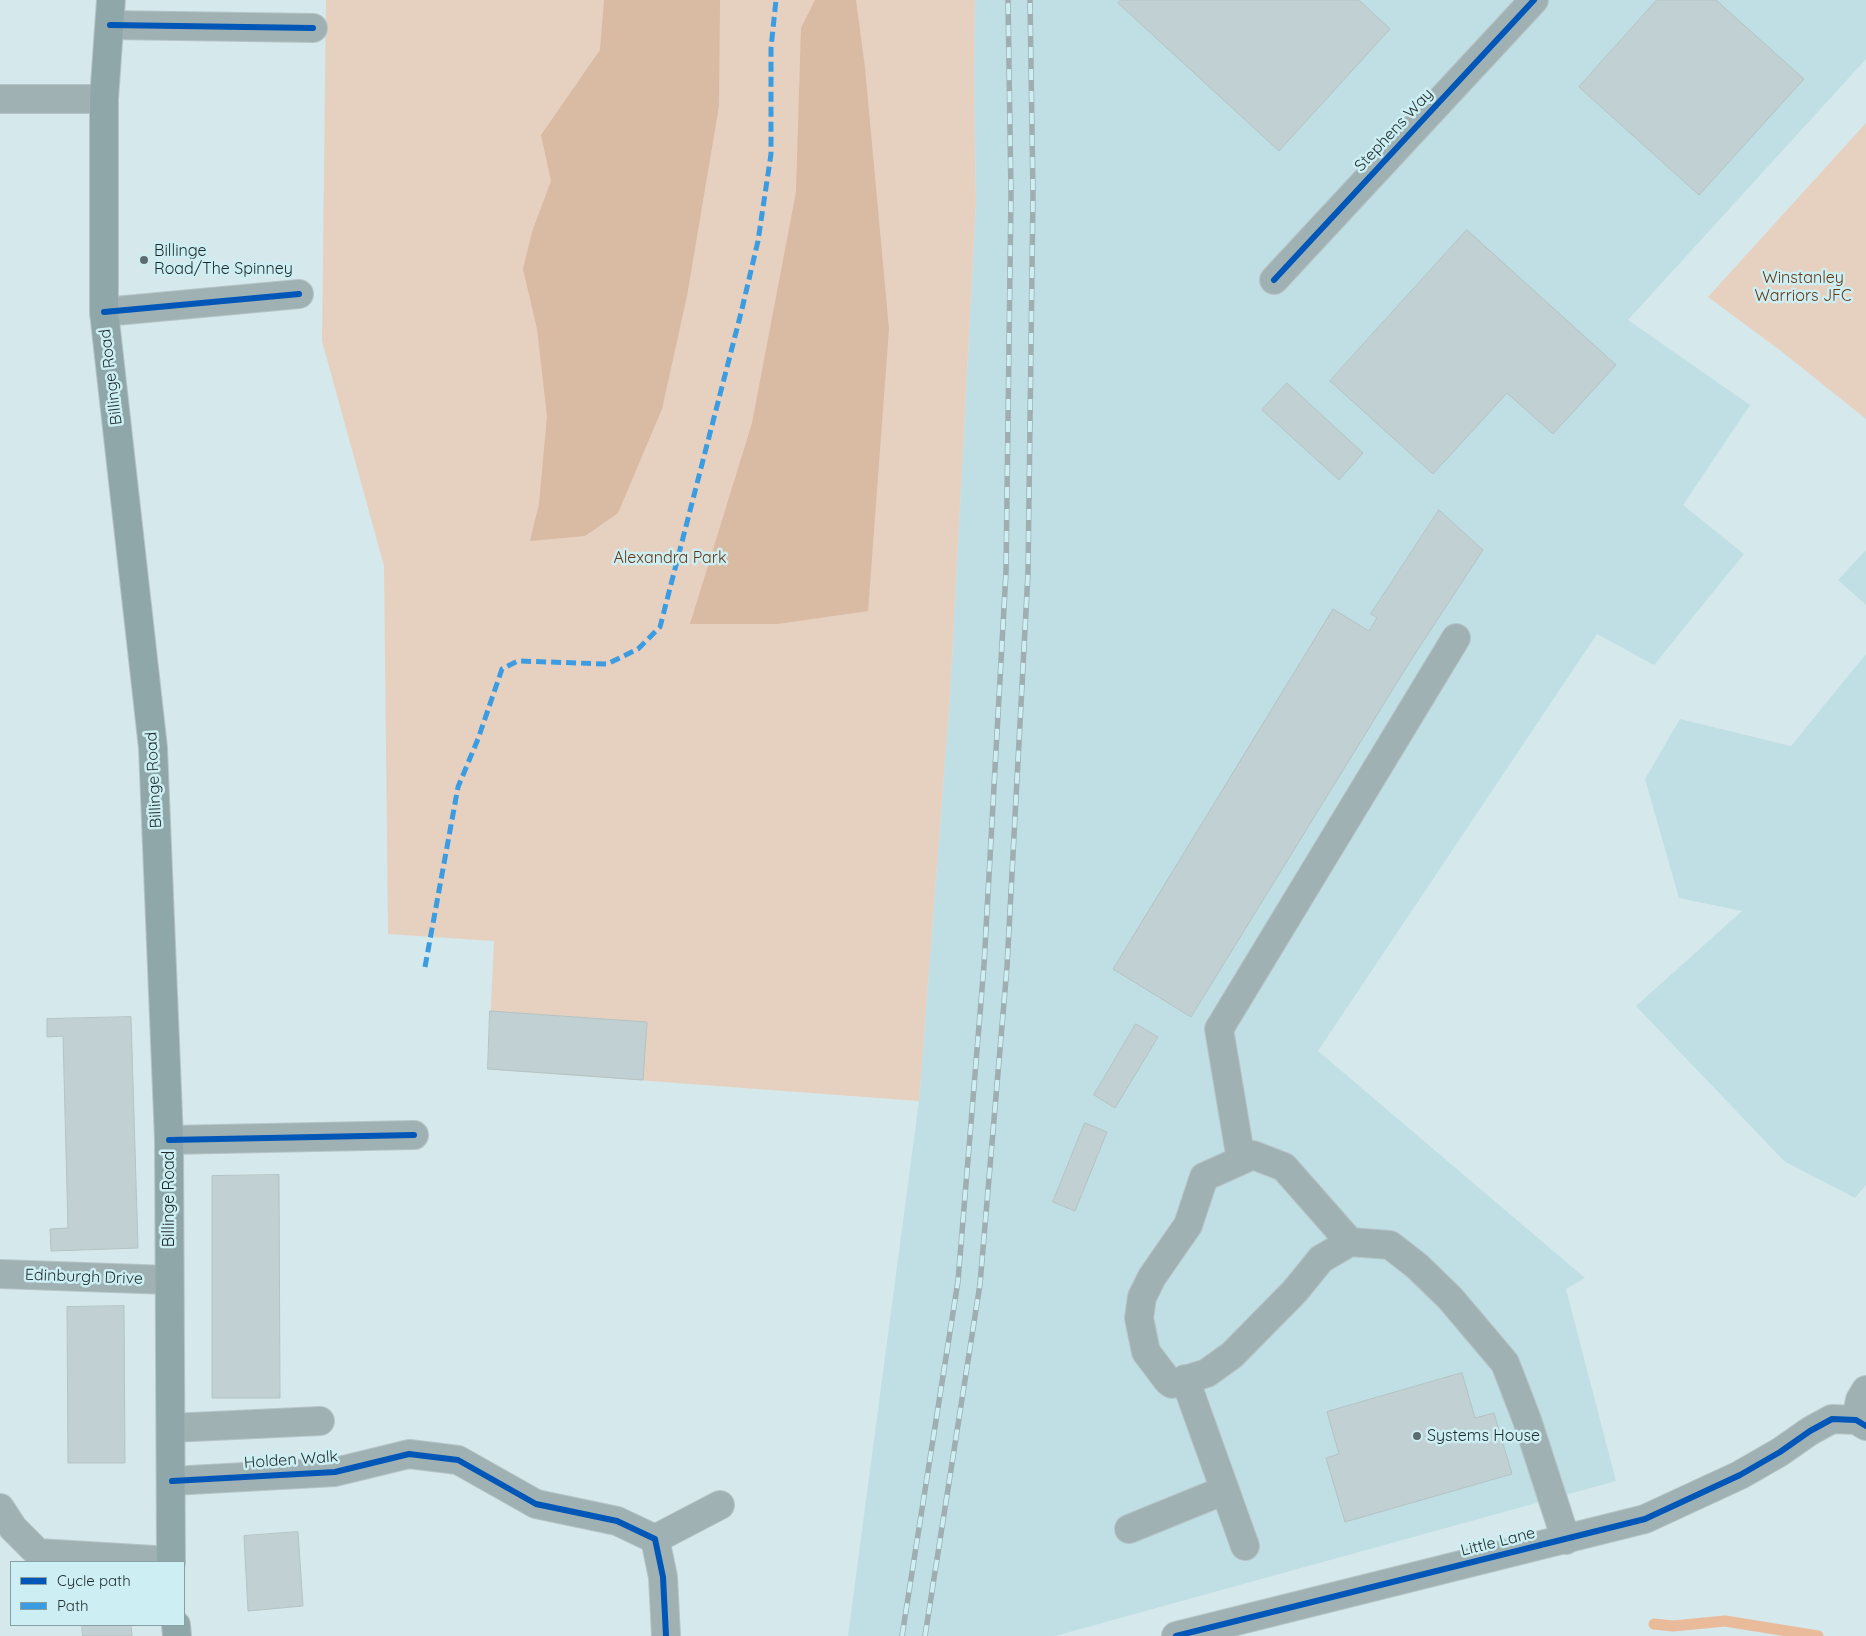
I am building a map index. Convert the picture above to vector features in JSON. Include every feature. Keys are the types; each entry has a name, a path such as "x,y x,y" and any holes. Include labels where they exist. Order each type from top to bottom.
{"main road":[{"name":"Billinge Road","path":"110,13 104,99 104,312 153,748 169,1140 168,1280 172,1481 171,1561"}],"street":[{"name":"Stephens Way","path":"1274,280 1534,0"},
{"path":"110,13 313,28"},
{"path":"0,99 104,99"},
{"path":"104,312 299,294"},
{"path":"1240,1160 1219,1029 1456,638"},
{"path":"169,1140 414,1135"},
{"path":"1350,1242 1284,1168 1253,1155 1204,1177 1188,1225 1152,1277 1142,1297 1139,1318 1146,1352 1172,1384 1206,1373 1232,1356 1296,1291 1321,1259 1350,1242 1390,1245 1418,1266 1450,1298 1505,1363 1527,1420 1566,1540"},
{"name":"Edinburgh Drive","path":"0,1274 168,1280"},
{"path":"1185,1379 1245,1546"},
{"path":"1861,1423 1860,1400 1866,1390"},
{"name":"Little Lane","path":"1176,1636 1645,1519 1740,1475 1832,1419 1861,1423"},
{"path":"171,1428 320,1421"},
{"name":"Holden Walk","path":"172,1481 335,1472 409,1454 458,1460 536,1504 616,1521 655,1539"},
{"path":"1129,1529 1225,1490"},
{"path":"666,1636 663,1577 655,1539 720,1506"},
{"path":"0,1508 13,1528 38,1553 156,1561"}],"shaded area":[{"path":"604,0 720,0 719,106 687,296 662,409 618,513 585,536 530,541 539,504 547,416 537,329 523,269 532,232 551,181 541,135 600,50"},
{"path":"815,0 856,0 865,68 889,329 868,611 777,624 690,624 752,423 796,192 801,28"},
{"path":"975,0 1866,0 1866,59 1628,320 1750,405 1683,505 1744,554 1654,665 1597,634 1318,1051 1585,1278 1566,1289 1616,1481 1055,1636 848,1636 919,1101 950,695 976,202"},
{"path":"1866,550 1866,605 1838,580"},
{"path":"1866,654 1866,1185 1855,1198 1784,1161 1636,1006 1742,911 1679,898 1645,779 1680,719 1791,746"}],"green space":[{"name":"Alexandra Park","path":"326,0 975,0 976,202 950,695 919,1101 488,1069 494,941 388,934 384,566 322,341"},
{"name":"Winstanley Warriors JFC","path":"1866,123 1866,419 1781,351 1708,297"}],"building":[{"path":"1121,0 1359,0 1390,29 1279,151 1118,3"},
{"path":"1657,0 1716,0 1804,79 1699,195 1579,87"},
{"path":"1467,230 1616,365 1553,434 1507,393 1433,474 1330,381"},
{"path":"1287,383 1363,453 1339,480 1262,410"},
{"path":"1439,510 1483,550 1409,663 1191,1017 1113,969 1333,609 1369,631 1377,618 1371,614"},
{"path":"490,1011 647,1022 643,1080 488,1069"},
{"path":"131,1017 138,1248 51,1251 50,1229 68,1228 63,1036 47,1037 47,1019"},
{"path":"1136,1024 1158,1037 1115,1108 1094,1095"},
{"path":"1085,1123 1107,1132 1075,1211 1053,1202"},
{"path":"279,1175 280,1398 212,1398 212,1176"},
{"path":"124,1306 125,1463 68,1463 67,1307"},
{"name":"Systems House","path":"1462,1373 1475,1418 1494,1413 1512,1474 1345,1522 1326,1458 1339,1454 1327,1412"},
{"path":"298,1532 303,1606 248,1611 244,1536"},
{"path":"82,1626 131,1626 132,1636 83,1636"}],"waterway":[{"path":"1654,1624 1673,1626 1725,1621 1818,1636"}],"railway":[{"path":"902,1636 958,1281 984,965 1006,572 1011,194 1008,0"},
{"path":"925,1636 980,1284 1007,967 1028,573 1033,194 1030,0"}],"marked path":[{"path":"425,967 458,787 478,739 502,669 518,661 607,664 638,649 660,627 758,241 771,154 771,48 776,0"}],"cycle path":[{"path":"1274,280 1534,0"},
{"path":"110,25 313,28"},
{"path":"104,312 299,294"},
{"path":"169,1140 414,1135"},
{"path":"1176,1636 1645,1519 1740,1475 1832,1419 1856,1420 1866,1426"},
{"path":"172,1481 335,1472 409,1454 458,1460 536,1504 617,1521 655,1539 663,1577 666,1636"}],"place":[{"name":"Billinge Road/The Spinney","path":"144,260"},
{"name":"Systems House","path":"1417,1436"}]}
